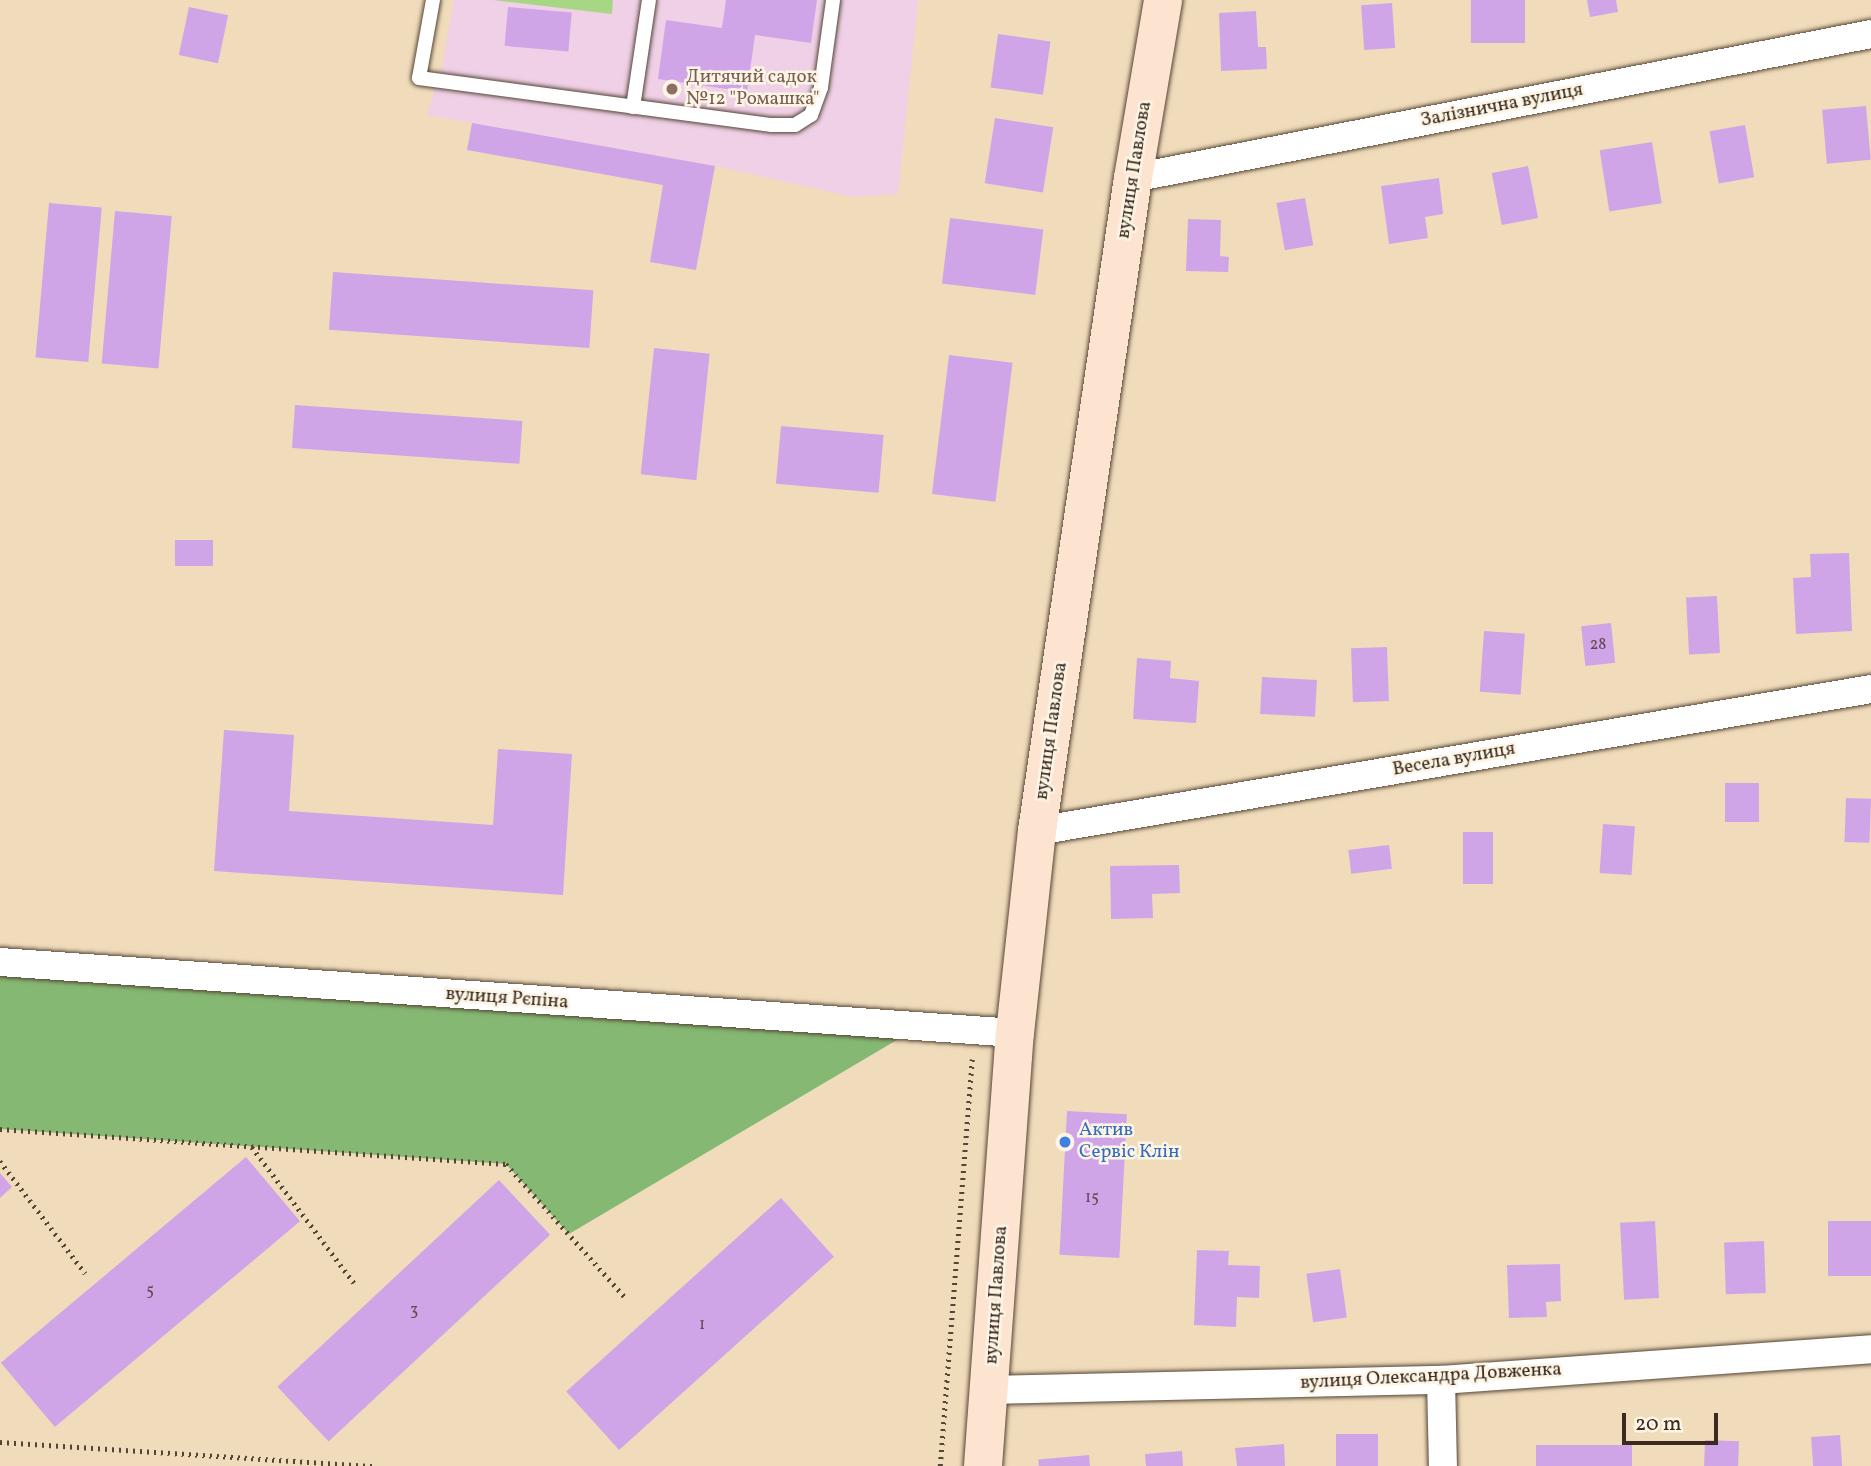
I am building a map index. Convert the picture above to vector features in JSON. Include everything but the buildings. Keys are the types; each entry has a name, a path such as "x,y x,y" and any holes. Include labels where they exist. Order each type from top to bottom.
{"street":[{"name":"вулиця Павлова","path":"982,1466 991,1390 1015,1033 1037,831 1133,178 1163,0"},
{"name":"Залізнична вулиця","path":"1133,178 1871,34"},
{"name":"Весела вулиця","path":"1037,831 1871,689"},
{"name":"вулиця Рєпіна","path":"0,962 1015,1033"},
{"name":"вулиця Олександра Довженка","path":"991,1390 1441,1380 1871,1349"},
{"path":"1441,1380 1443,1466"}],"lane":[{"path":"433,0 419,78 772,125 795,125 811,115 821,87 834,0"},
{"path":"633,107 649,0"}],"path":[{"path":"940,1466 974,1031"},
{"path":"0,1129 506,1164 625,1297"},
{"path":"251,1147 354,1283"},
{"path":"0,1161 85,1273"},
{"path":"0,1442 374,1466"}],"shaded area":[{"name":"Дитячий садок №12 \"Ромашка\"","path":"454,0 918,0 898,194 853,197 715,166 427,115 443,62"}],"green space":[{"path":"493,0 613,0 612,14"},
{"path":"0,962 917,1028 569,1234 506,1164 0,1129"}],"place":[{"name":"Дитячий садок №12 \"Ромашка\"","path":"672,89"},
{"name":"Актив Сервiс Клiн","path":"1065,1142"}]}
